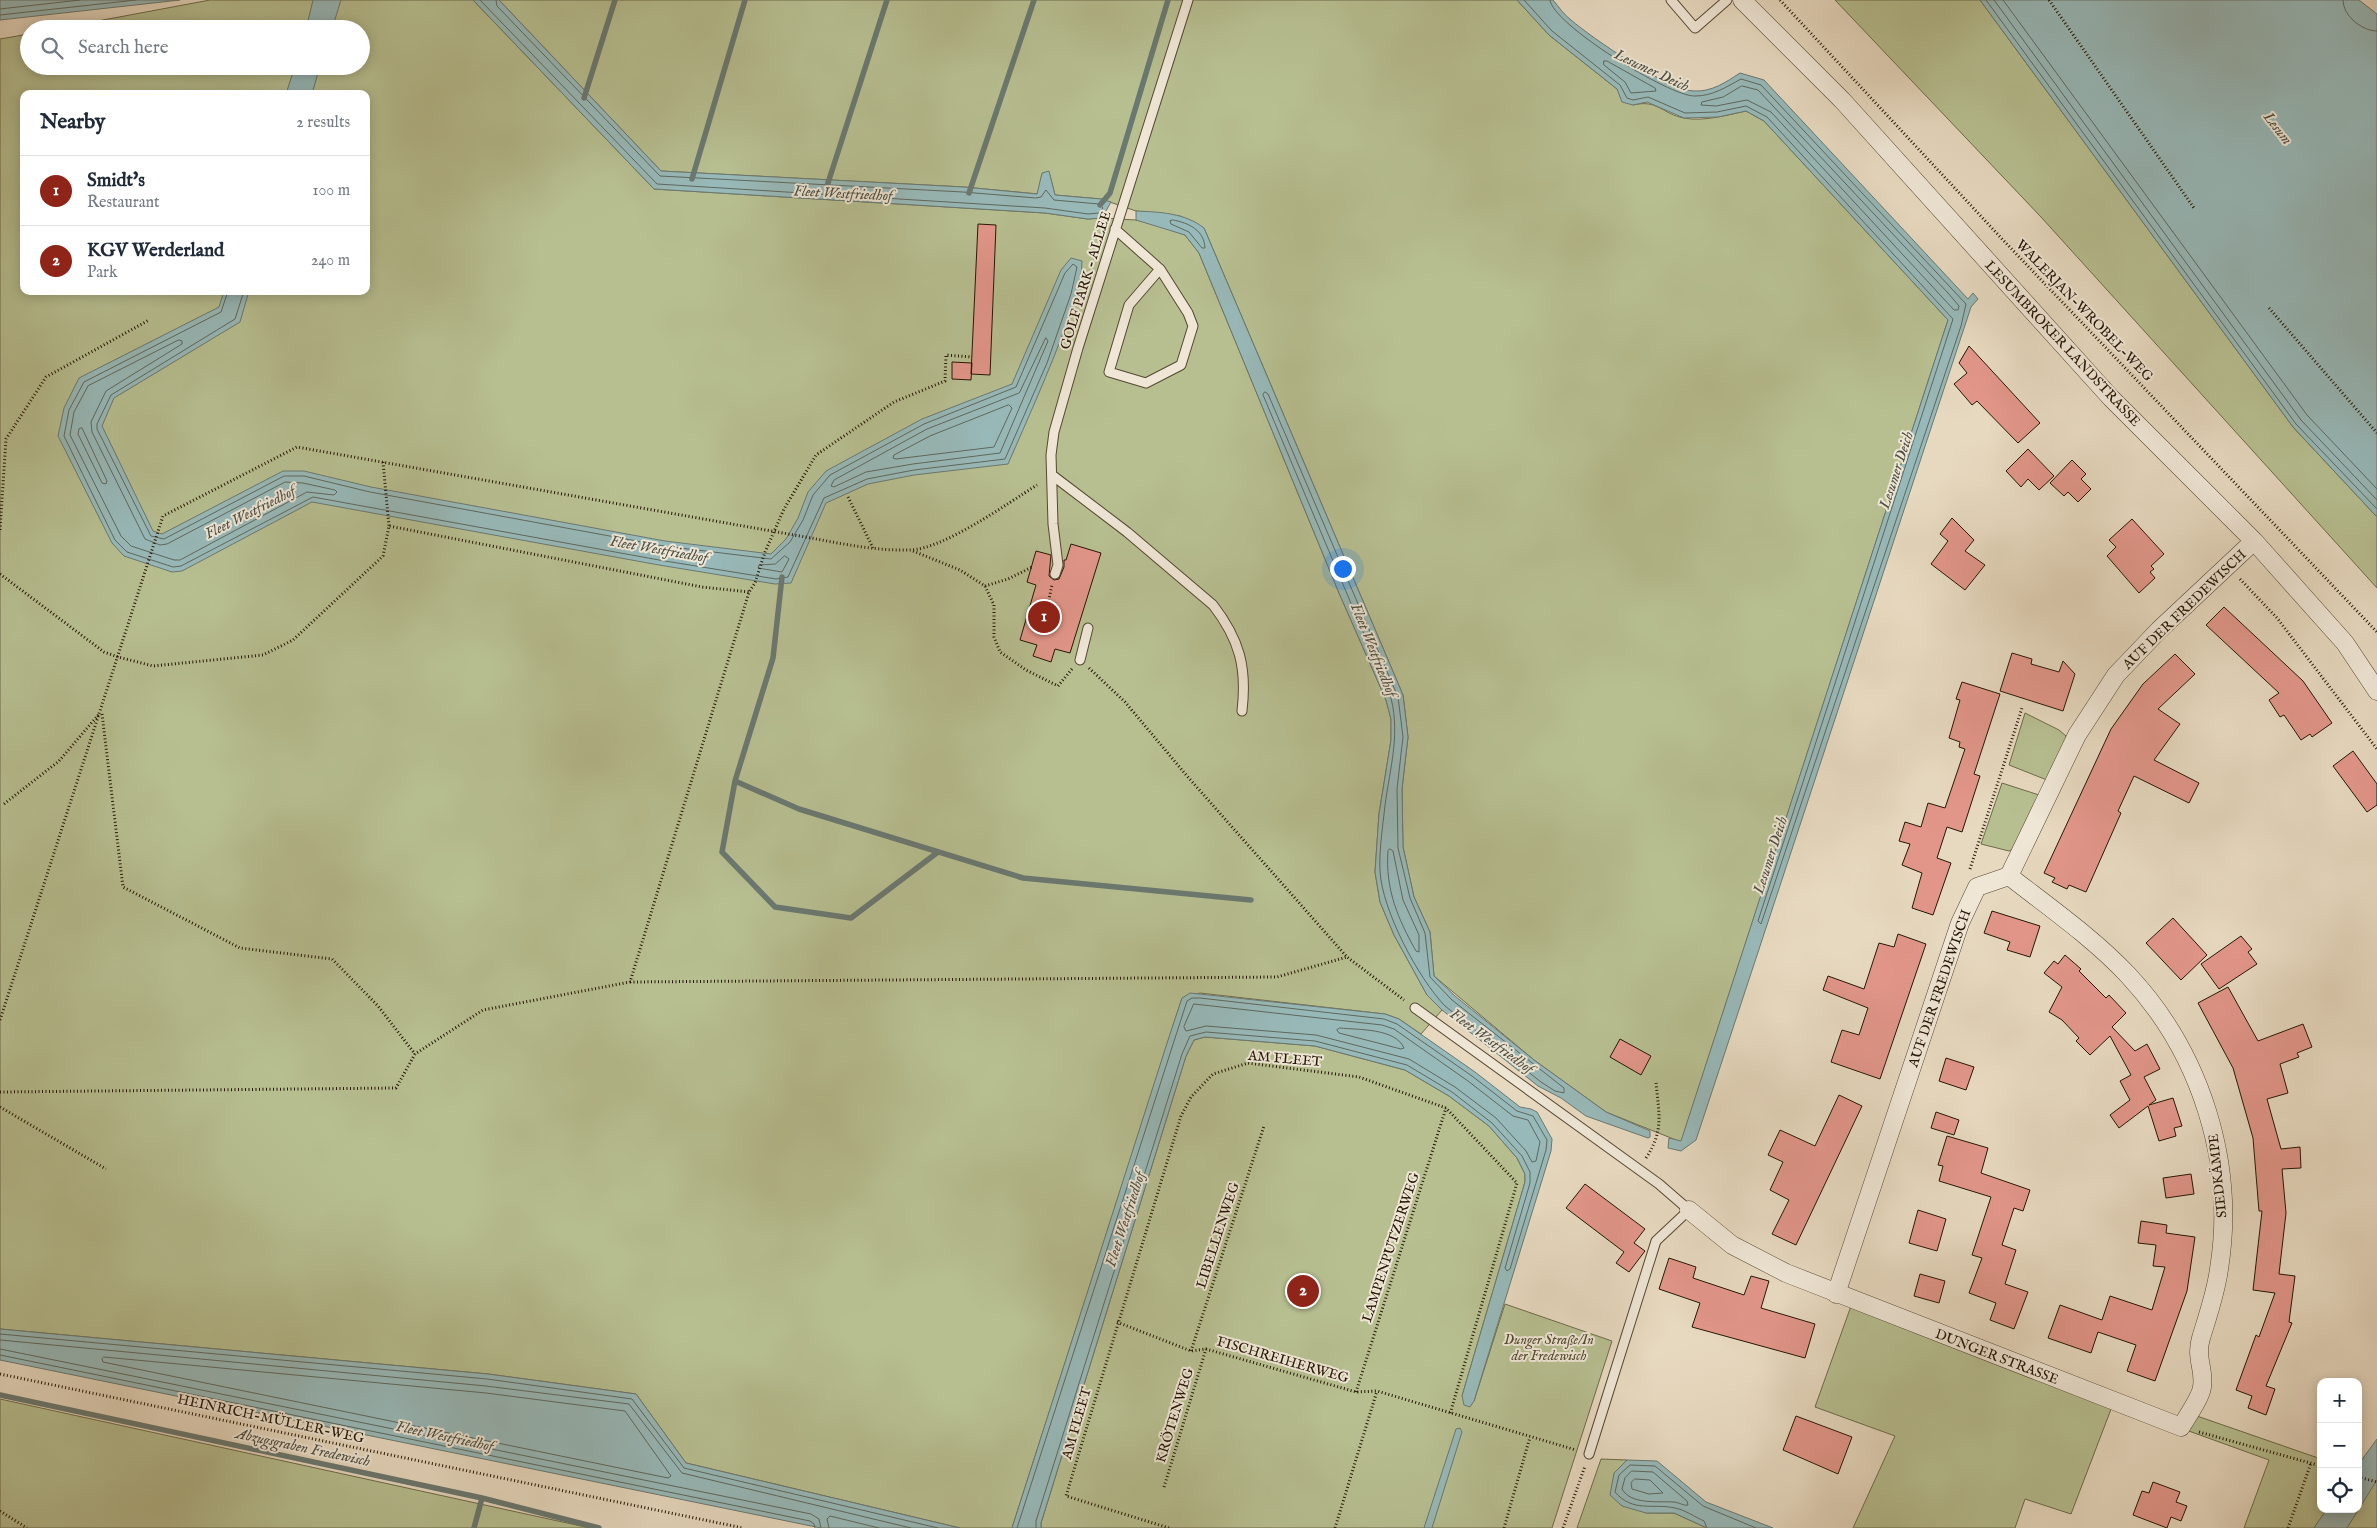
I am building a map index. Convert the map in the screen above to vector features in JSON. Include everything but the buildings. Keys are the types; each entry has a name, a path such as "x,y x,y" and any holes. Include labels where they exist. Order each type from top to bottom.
{"street":[{"name":"LESUMBROKER LANDSTRASSE","path":"1742,0 1842,100 2111,398 2254,541 2345,643 2377,691"},
{"name":"AUF DER FREDEWISCH","path":"2009,876 2077,735 2116,675 2159,630 2254,541"},
{"path":"1977,887 2009,876"},
{"name":"SIEDKÄMPE","path":"2009,876 2109,957 2143,992 2181,1046 2205,1103 2216,1140 2219,1161 2223,1208 2222,1236 2216,1287 2197,1350 2202,1387 2182,1427"},
{"name":"AUF DER FREDEWISCH","path":"1836,1294 1960,923 1977,887"},
{"name":"DUNGER STRASSE","path":"1689,1210 1732,1245 1786,1273 2182,1427"}],"lane":[{"name":"GOLF PARK - ALLEE","path":"1055,574 1058,565 1053,524 1051,454 1059,409 1188,0"},
{"path":"1671,0 1695,28 1727,0"},
{"path":"1115,229 1160,269 1184,306 1193,326 1181,365 1146,383 1109,372 1129,305 1160,269"},
{"path":"1052,475 1127,532 1214,605 1224,619 1240,653 1244,689 1242,711"},
{"path":"1080,660 1088,628"},
{"path":"1415,1008 1639,1169 1689,1210 1656,1241 1589,1454"}],"path":[{"name":"WALERJAN-WROBEL-WEG","path":"1780,0 2003,240 2377,632"},
{"path":"2049,0 2194,208"},
{"path":"2268,308 2377,434"},
{"path":"0,530 6,439 46,377 149,320"},
{"path":"630,982 749,592 755,582 773,531 794,490 816,455 894,402 945,381 946,355 972,356"},
{"path":"0,1020 102,711 163,516 297,447 811,538 873,548 911,550 953,567 985,586 994,605 996,645 1005,658 1058,686 1080,660 1125,702 1187,776 1347,957 1415,1008"},
{"path":"0,574 104,652 118,657 153,666 263,655 293,640 383,556 389,526 384,462"},
{"path":"911,550 959,533 1052,475"},
{"path":"848,497 873,548"},
{"path":"389,526 702,587 749,592"},
{"path":"2227,566 2277,618 2377,749"},
{"path":"985,586 1008,579 1032,567"},
{"path":"1977,887 1968,875 2022,708"},
{"path":"4,804 59,761 102,711"},
{"path":"102,711 123,887 240,948 332,959 378,1006 415,1054"},
{"path":"0,1092 396,1088 415,1054 483,1010 630,982 1277,977 1347,957"},
{"name":"AM FLEET","path":"1169,1528 1066,1496 1117,1322 1181,1116 1191,1097 1213,1074 1248,1063 1359,1076 1446,1108 1517,1183 1450,1414"},
{"path":"1639,1169 1655,1145 1660,1129 1656,1083"},
{"path":"0,1107 106,1169"},
{"name":"LAMPENPUTZERWEG","path":"1356,1392 1446,1108"},
{"name":"LIBELLENWEG","path":"1191,1351 1264,1126"},
{"name":"FISCHREIHERWEG","path":"1117,1322 1191,1351 1206,1349 1356,1392 1377,1391 1589,1454"},
{"name":"KRÖTENWEG","path":"1164,1487 1206,1349"},
{"name":"HEINRICH-MÜLLER-WEG","path":"0,1374 743,1528"},
{"path":"1335,1528 1377,1391"},
{"path":"2182,1427 2317,1465"},
{"path":"1504,1528 1530,1438"},
{"path":"1563,1528 1589,1454"},
{"path":"2288,1528 2311,1463"},
{"path":"2362,1478 2377,1482"},
{"path":"0,1511 27,1528"}],"green space":[{"path":"210,0 473,0 654,189 1045,213 1088,219 1136,220 1161,226 1185,235 1199,253 1339,593 1386,700 1391,719 1391,740 1379,814 1375,872 1380,902 1394,935 1427,995 1442,1010 1421,1034 1399,1019 1385,1014 1200,993 1182,998 1012,1528 960,1528 686,1463 636,1394 488,1374 0,1329 0,39 20,36 20,75 370,75 370,20 103,20"},
{"path":"499,0 1517,0 1549,35 1617,89 1633,105 1654,105 1677,116 1691,119 1746,111 1764,121 1948,320 1681,1142 1606,1112 1534,1060 1434,976 1430,932 1414,897 1403,847 1402,789 1408,737 1403,695 1204,228 1180,216 1136,211 1101,199 1055,195 1049,172 1042,174 1038,194 964,187 661,171"},
{"path":"1835,0 1980,0 2293,427 2377,517 2377,588 2041,217"},
{"path":"2025,713 2059,730 2066,736 2066,743 2047,780 2009,765"},
{"path":"2002,783 2039,795 2015,848 2009,851 1981,844"},
{"name":"Dunger Straße/In der Fredewisch","path":"1205,1037 1315,1046 1405,1070 1449,1096 1489,1126 1517,1158 1525,1174 1525,1182 1462,1396 1474,1401 1505,1304 1612,1341 1552,1528 1041,1528 1186,1056 1194,1040"},
{"path":"1851,1306 2113,1404 2071,1514 2025,1499 2015,1528 1853,1528 1895,1436 1815,1407"},
{"path":"0,1399 590,1528 0,1528"},
{"path":"2194,1415 2317,1458 2317,1513 2324,1513 2314,1528 2244,1528 2269,1460 2186,1430"},
{"path":"1601,1459 1627,1460 1614,1473 1646,1513 1674,1513 1707,1528 1577,1528"},
{"path":"2377,1474 2377,1528 2347,1528 2355,1513 2362,1513 2362,1501"}],"water":[{"path":"0,0 180,0 0,20"},
{"path":"313,0 341,0 335,20 308,20"},
{"path":"473,0 499,0 661,171 964,187 1037,194 1042,173 1049,171 1055,195 1101,199 1111,202 1102,218 1088,219 1045,213 654,189"},
{"path":"1517,0 1553,0 1568,18 1581,28 1631,62 1682,89 1694,91 1707,90 1740,73 1764,80 1968,299 1973,293 1978,299 1971,307 1696,1140 1681,1151 1668,1148 1669,1138 1681,1141 1948,320 1764,121 1746,111 1718,117 1684,118 1647,102 1633,105 1622,102 1617,89 1549,35"},
{"name":"Lesum","path":"1980,0 2359,0 2377,14 2377,517 2293,427"},
{"path":"292,75 317,75 313,90 287,90"},
{"path":"1136,211 1180,216 1204,228 1403,695 1408,737 1402,789 1403,847 1414,897 1430,932 1434,976 1455,996 1534,1060 1606,1112 1650,1131 1650,1137 1648,1138 1586,1116 1561,1098 1538,1086 1442,1010 1427,995 1394,935 1380,902 1375,872 1379,814 1391,740 1391,719 1386,700 1339,593 1199,253 1185,235 1136,220"},
{"path":"1071,258 1082,261 1077,293 1066,325 1008,464 914,475 868,484 826,503 791,583 775,584 659,565 312,502 182,571 172,572 124,556 112,543 58,436 64,408 79,378 219,307 223,295 248,295 240,322 114,398 102,426 153,531 162,534 283,471 304,471 371,487 665,541 771,554 786,539 798,518 808,492 826,471 922,419 1012,384 1061,270"},
{"path":"1190,993 1385,1014 1399,1019 1475,1072 1520,1107 1537,1112 1552,1139 1551,1151 1474,1401 1470,1407 1464,1405 1462,1396 1525,1182 1525,1174 1517,1158 1489,1126 1449,1096 1405,1070 1315,1046 1205,1037 1194,1040 1186,1056 1041,1528 1012,1528 1169,1037 1182,998"},
{"path":"0,1329 488,1374 636,1394 686,1463 960,1528 821,1528 0,1360"},
{"path":"1460,1428 1462,1432 1432,1528 1424,1528 1456,1429"},
{"path":"2377,1439 2377,1480 2362,1504 2362,1468 2362,1460"},
{"path":"1627,1460 1657,1461 1706,1502 1773,1528 1707,1528 1674,1513 1646,1513 1622,1506 1610,1495 1614,1473"},
{"path":"2324,1513 2356,1513 2347,1528 2314,1528"}],"waterway":[{"path":"584,98 615,0"},
{"path":"692,179 745,0"},
{"path":"827,186 887,0"},
{"path":"969,193 1034,0"},
{"path":"1100,205 1110,193 1168,0"},
{"name":"Fleet Westfriedhof","path":"782,577 773,658 735,781 799,809 1023,878 1251,900"},
{"name":"Fleet Westfriedhof","path":"735,781 722,852 775,907 851,918 938,852"},
{"name":"Abzugsgraben Fredewisch","path":"0,1395 482,1498 599,1528"},
{"path":"474,1528 482,1498"}],"place":[{"name":"Smidt's","path":"1044,617"},
{"name":"KGV Werderland","path":"1303,1291"}],"water label":[{"name":"Lesumer Deich","path":"1652,70"},
{"name":"Lesumer Deich","path":"1896,470"},
{"name":"Lesumer Deich","path":"1770,855"}]}
